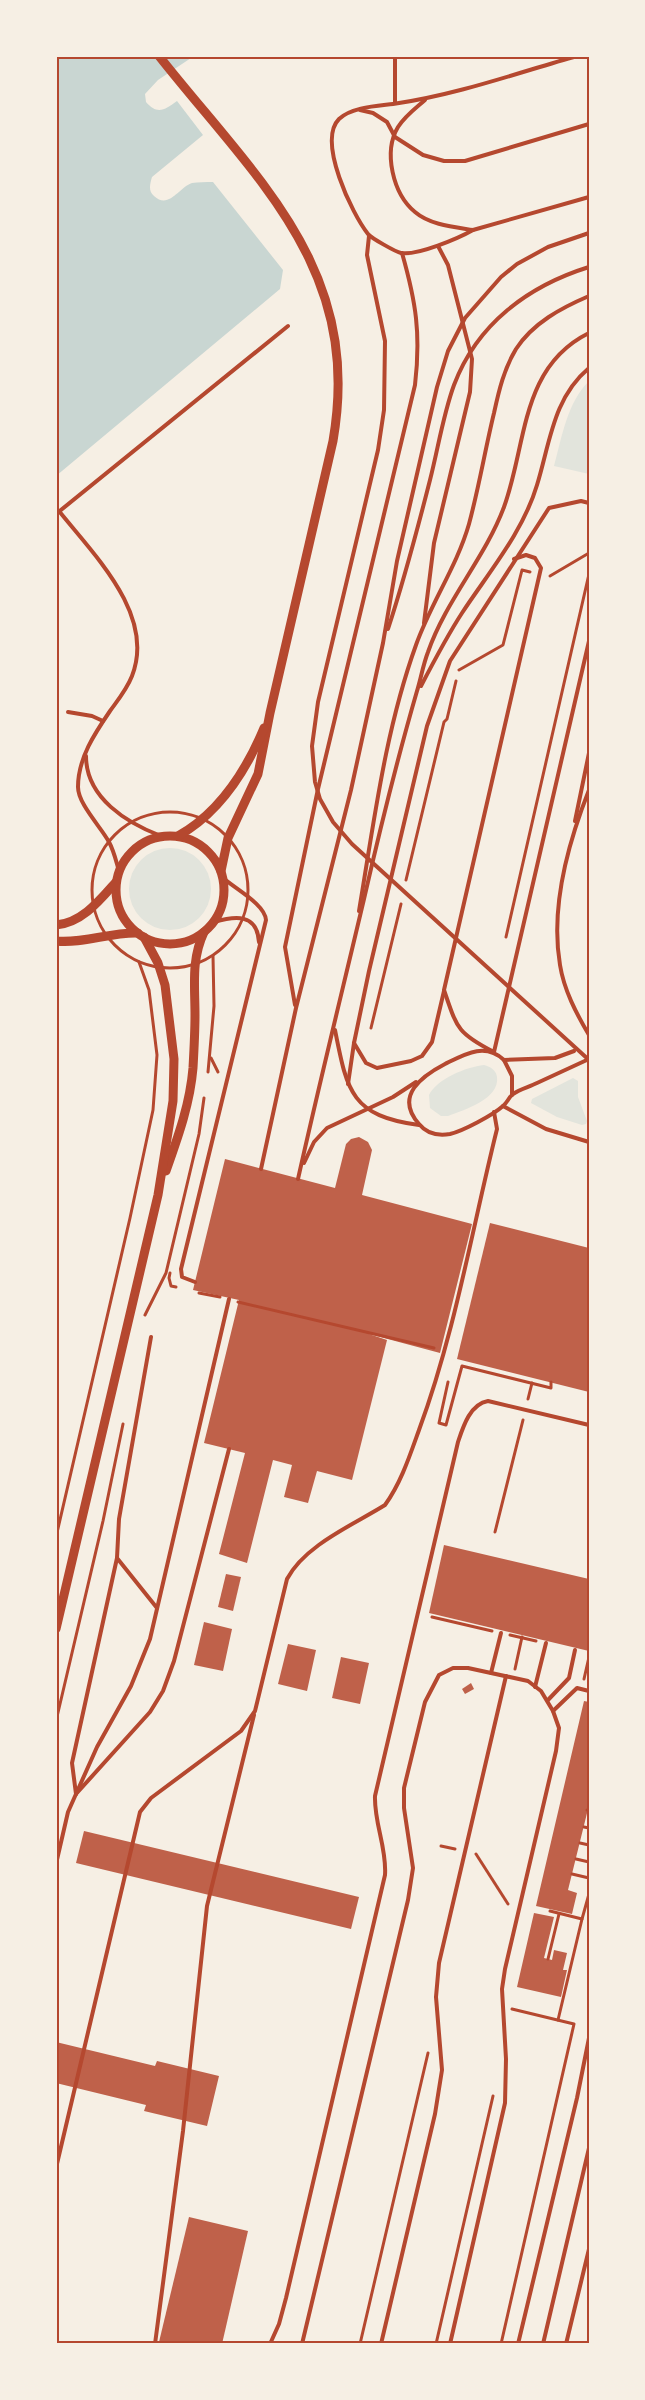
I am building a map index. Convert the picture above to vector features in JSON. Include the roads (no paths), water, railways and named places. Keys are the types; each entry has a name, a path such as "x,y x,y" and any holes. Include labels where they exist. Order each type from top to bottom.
{"street":[{"path":"159,56 267,191 303,244 325,295 337,349 338,389 333,441 258,774 228,838 222,874 222,902 214,922 204,932 188,941 174,944 157,942 141,935 127,923 120,911 116,896 116,882 119,871 134,849 146,841 161,836 178,836 192,840 204,848 214,859 222,874"},
{"path":"178,836 203,820 235,782 256,748 270,714"},
{"path":"56,925 75,920 94,906 116,882"},
{"path":"158,1195 186,1114 191,1088 195,1040 194,965 197,948 204,932"},
{"path":"56,941 71,941 106,935 141,935"},
{"path":"56,1629 158,1195 175,1086 167,994 160,968 141,935"}],"lane":[{"path":"395,56 395,103"},
{"path":"577,56 427,99 358,109 339,119 331,135 332,150 348,202 369,236 402,253 438,246 456,240 473,230 589,197"},
{"path":"427,99 412,111 398,128 392,148 395,181 401,196 415,212 429,220 446,226 473,230"},
{"path":"358,109 373,113 387,122 395,137 423,155 444,161 465,161 589,124"},
{"path":"262,1169 296,1008 351,790 383,643 400,551 437,387 448,351 465,318 501,277 533,254 589,233"},
{"path":"369,236 367,255 382,320 386,367 381,431 313,729 313,763 320,798 333,822 352,844 589,1060 512,1095 503,1106 494,1112 455,1132 443,1135 434,1134 420,1125 414,1118 410,1104 413,1088 424,1075 469,1052 486,1050 494,1052"},
{"path":"424,626 434,543 470,392 472,374 472,359 457,293 448,265 438,246"},
{"path":"296,1008 285,947 318,789 415,385 418,330 414,294 402,253"},
{"path":"383,643 410,561 450,398 466,359 494,323 526,295 550,282 589,268"},
{"path":"353,947 375,808 390,736 408,670 424,626 450,572 469,524 504,373 522,342 532,330 549,317 589,296"},
{"path":"119,871 110,842 78,792 78,783 92,737 132,677 137,656 137,630 128,604 102,566 58,513 288,326"},
{"path":"298,1178 406,725 428,652 436,632 488,539 504,506 529,408 538,384 548,366 561,352 589,333"},
{"path":"416,693 457,621 524,517 537,485 560,405 570,388 589,368"},
{"path":"348,1084 354,1043 400,830 427,726 450,661 514,559 549,508 581,501 589,503"},
{"path":"581,501 589,507"},
{"path":"354,1043 366,1063 377,1068 411,1062 422,1056 432,1042 540,574 541,568 535,558 526,555 514,559"},
{"path":"494,1052 589,641"},
{"path":"68,712 92,716 103,721"},
{"path":"86,752 87,771 94,787 113,808 132,823 161,836"},
{"path":"589,753 559,907 558,948 568,993 589,1035"},
{"path":"572,833 589,790"},
{"path":"195,1282 182,1277 181,1269 266,924 265,913 259,905 238,891 222,874"},
{"path":"214,922 233,917 249,921 257,930 260,944"},
{"path":"444,990 455,1022 469,1039 494,1052 504,1060 512,1076 512,1095"},
{"path":"334,1028 342,1067 354,1095 367,1109 382,1117 420,1125"},
{"path":"504,1060 555,1058 574,1051"},
{"path":"300,1170 314,1142 328,1128 392,1097 418,1081"},
{"path":"503,1106 546,1129 589,1142"},
{"path":"155,2344 183,2132 207,1906 287,1579 295,1565 314,1549 385,1505 392,1496 408,1462 442,1362 497,1129 494,1112"},
{"path":"56,1864 68,1812 97,1747 142,1662 157,1608 228,1299"},
{"path":"76,1794 72,1763 117,1558 118,1519 151,1337"},
{"path":"270,2344 280,2324 386,1875 386,1857 376,1814 375,1796 458,1442 473,1410 482,1402 493,1402 589,1425"},
{"path":"76,1794 150,1712 163,1691 176,1653 229,1449"},
{"path":"117,1558 157,1608"},
{"path":"492,1673 501,1633"},
{"path":"535,1686 546,1643"},
{"path":"548,1700 569,1678 575,1650"},
{"path":"302,2344 408,1900 413,1868 404,1808 404,1788 425,1702 439,1675 454,1668 468,1668 506,1676 535,1686 548,1700 559,1728 556,1751 502,1989 506,2059 505,2104 450,2344"},
{"path":"381,2344 435,2114 442,2070 436,1997 439,1963 506,1676"},
{"path":"553,1711 577,1688 589,1691"},
{"path":"56,2168 140,1812 151,1798 241,1731 255,1711"},
{"path":"518,2344 589,2038"},
{"path":"543,2344 589,2148"},
{"path":"566,2344 589,2248"}]}
